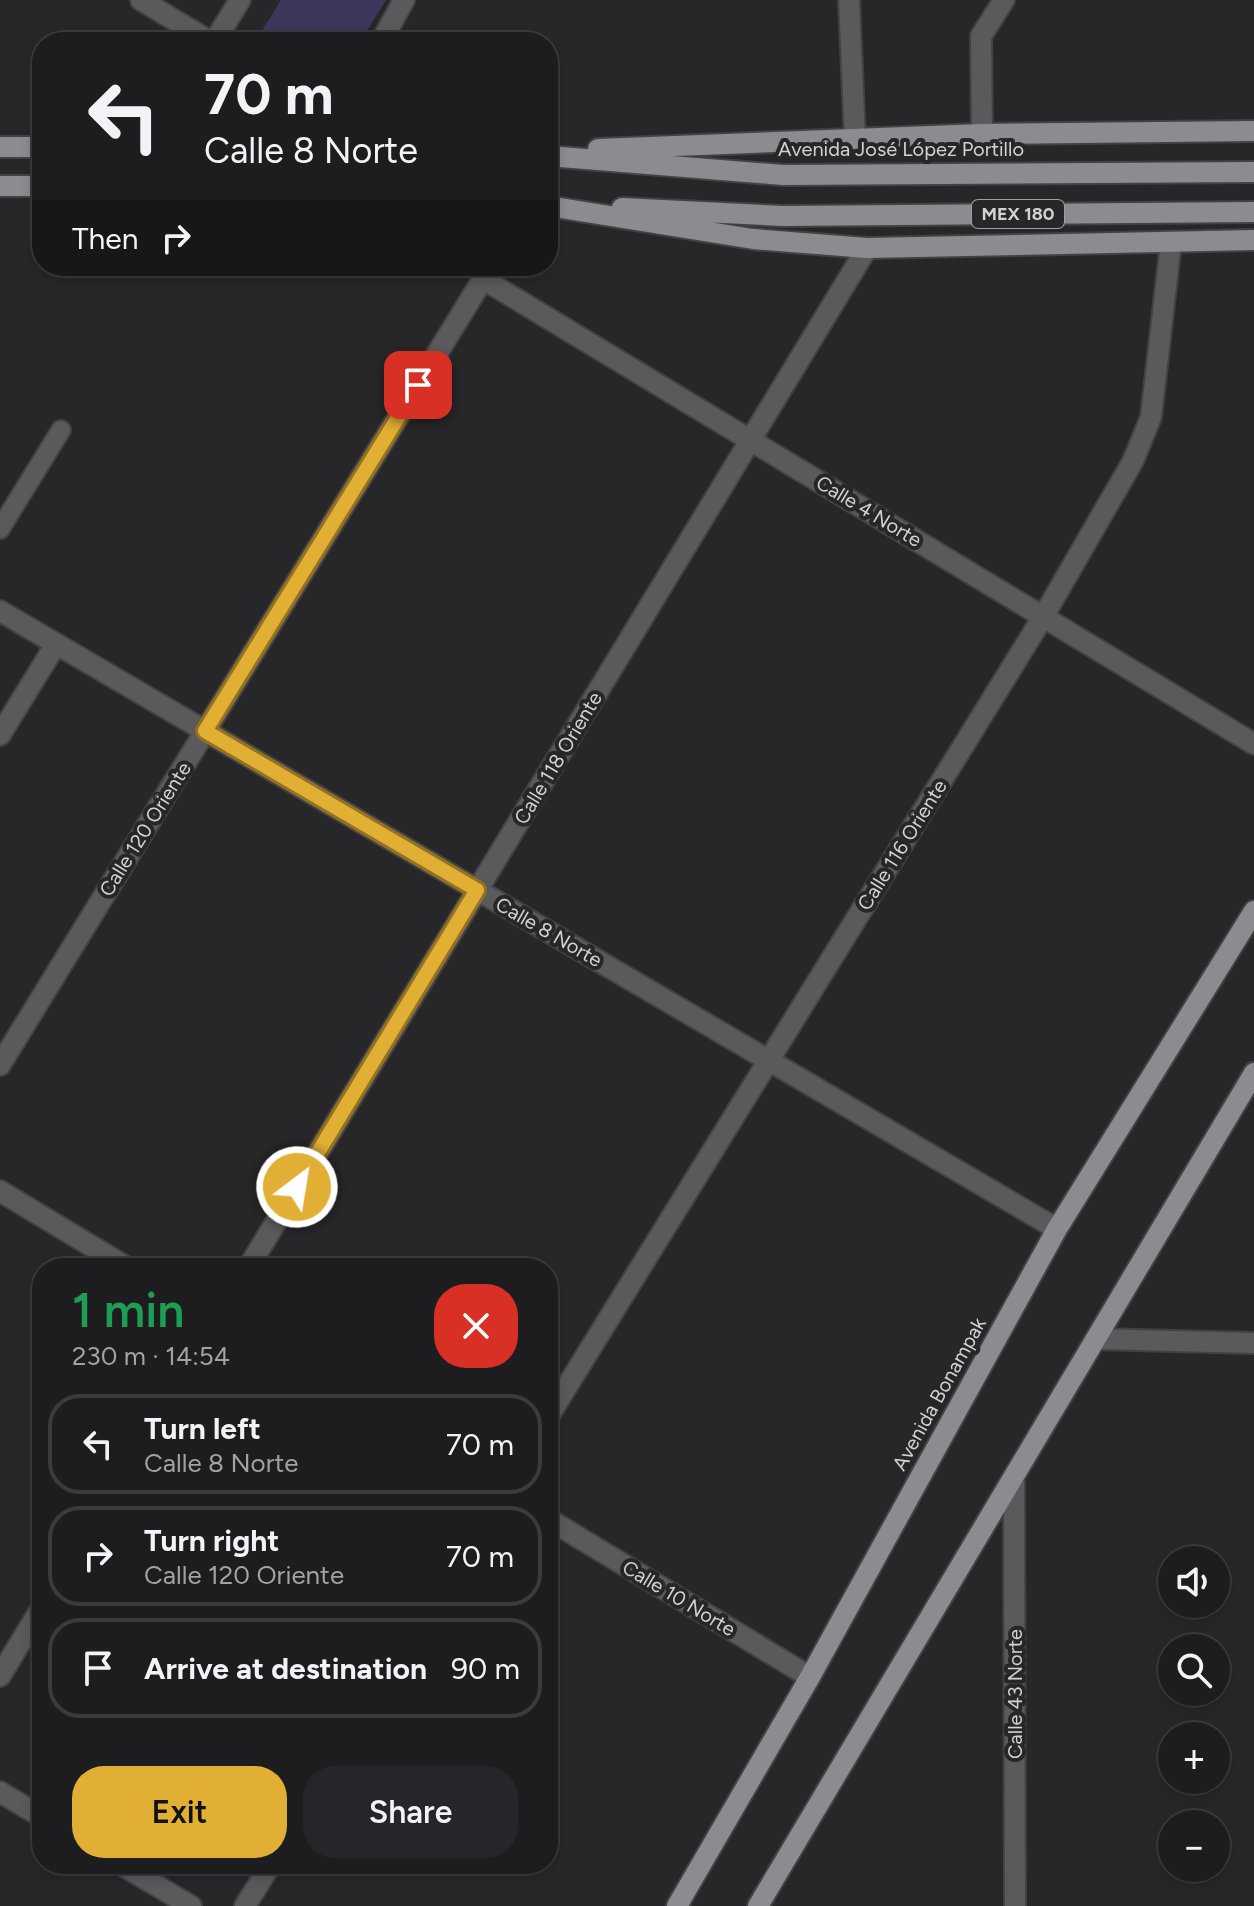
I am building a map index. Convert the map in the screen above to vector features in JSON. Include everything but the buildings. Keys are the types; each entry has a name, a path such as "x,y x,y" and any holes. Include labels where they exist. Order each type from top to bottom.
{"main road":[{"path":"558,153 780,140 1254,131"},
{"path":"0,147 32,147"},
{"name":"Avenida José López Portillo","path":"558,155 783,175 1254,172"},
{"path":"0,186 32,186"},
{"name":"MEX 180","path":"558,205 782,216 1254,212"},
{"path":"558,207 753,239 867,248 1254,240"},
{"name":"Avenida Bonampak","path":"677,1906 810,1677 1057,1229 1254,911"},
{"path":"758,1906 1014,1482 1254,1073"}],"street":[{"path":"141,0 195,32"},
{"path":"219,32 240,0"},
{"path":"386,32 404,0"},
{"path":"849,0 855,140"},
{"path":"982,134 981,36 1004,0"},
{"name":"Calle 116 Oriente","path":"558,1401 1043,617 1133,461 1151,417 1171,242"},
{"name":"Calle 118 Oriente","path":"254,1258 867,248"},
{"name":"Calle 120 Oriente","path":"0,1065 485,276"},
{"name":"Calle 4 Norte","path":"493,276 751,440 1254,744"},
{"name":"Calle 8 Norte","path":"0,611 1057,1229"},
{"path":"0,735 56,644"},
{"path":"0,1191 111,1258"},
{"path":"1096,1339 1254,1343"},
{"name":"Calle 43 Norte","path":"1014,1482 1015,1906"},
{"name":"Calle 10 Norte","path":"558,1525 810,1677"},
{"path":"0,1676 32,1623"},
{"path":"0,1792 32,1811"},
{"path":"137,1874 191,1906"},
{"path":"245,1906 265,1874"}],"lane":[{"path":"0,529 61,430"}],"shaded area":[{"path":"281,0 386,0 366,32 261,32"}],"route":[{"path":"297,1187 477,890 205,731 418,385"}]}
